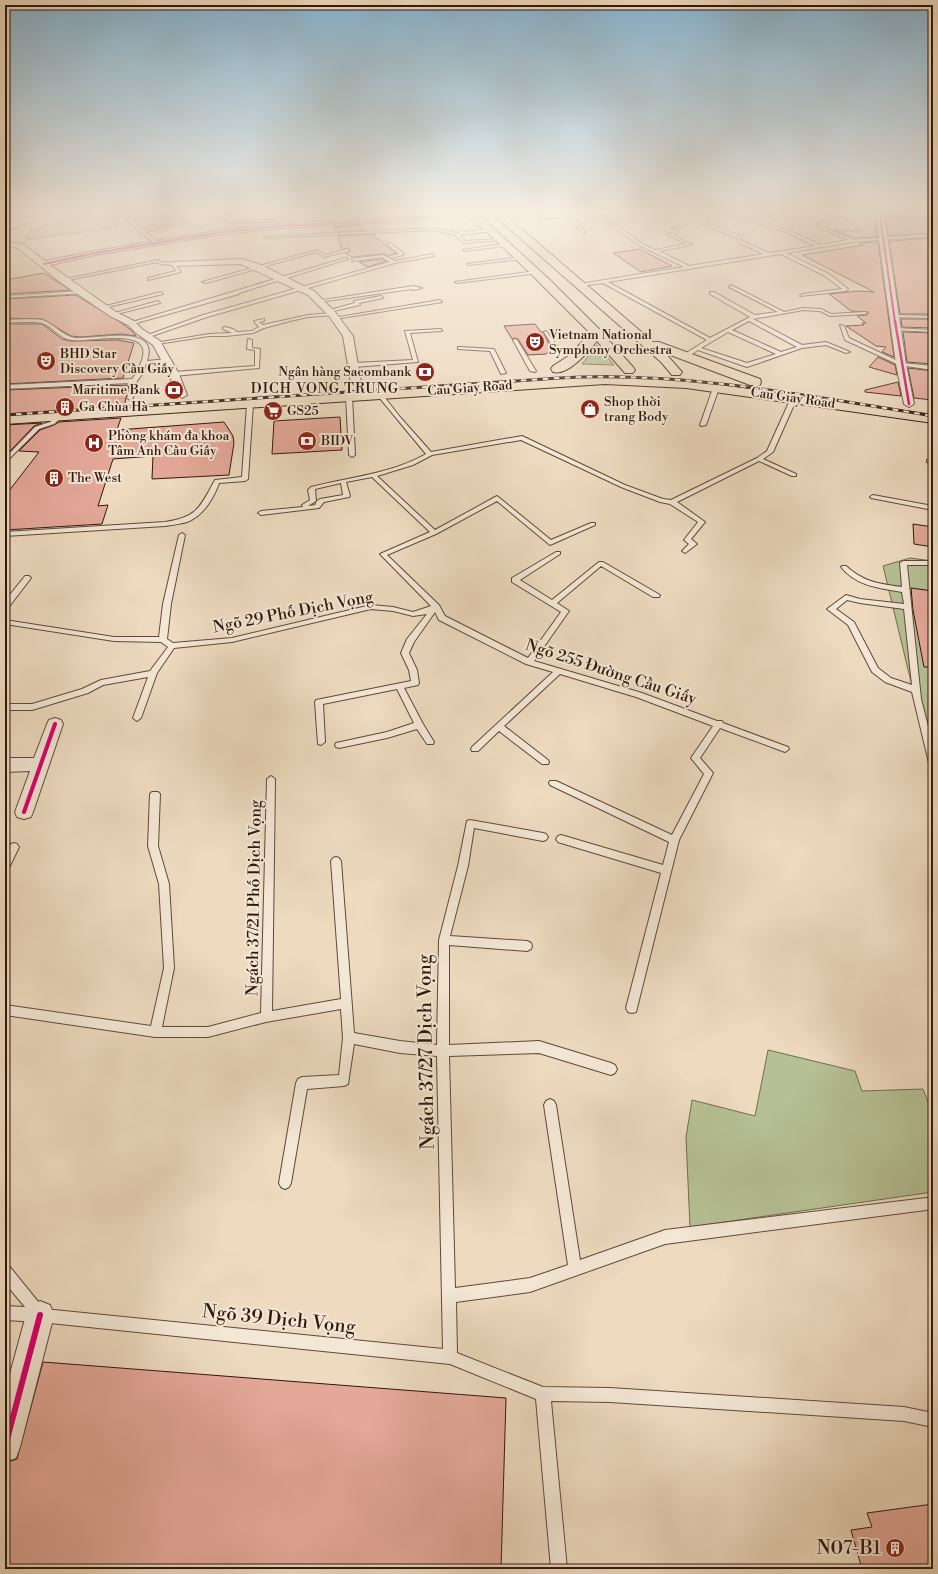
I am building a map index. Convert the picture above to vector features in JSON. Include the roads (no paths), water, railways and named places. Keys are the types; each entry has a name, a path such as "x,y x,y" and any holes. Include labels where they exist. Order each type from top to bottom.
{"main road":[{"path":"547,282 597,332 628,370"},
{"path":"577,282 639,346 665,359 676,372"},
{"path":"557,369 565,366 588,344 597,332"},
{"path":"612,351 639,346 685,356 755,382"},
{"name":"Cau Giay Road","path":"487,374 557,369 676,372 933,408"},
{"path":"416,379 420,392"},
{"name":"Cau Giay Road","path":"5,420 605,380 660,382 716,388 933,419"},
{"path":"340,384 372,382"},
{"path":"160,396 198,394"},
{"path":"114,399 145,397"}],"street":[{"path":"67,282 113,314 131,323 157,343 174,374 182,395"},
{"path":"290,282 311,293 332,314 348,336 354,364 356,383"},
{"path":"890,282 901,364 909,404"},
{"path":"24,812 55,724"},
{"path":"5,765 40,764"},
{"path":"5,1447 40,1315"}],"lane":[{"path":"131,323 238,293 236,292 266,282"},
{"path":"5,321 43,322 71,339 143,333 322,282"},
{"path":"580,285 595,282"},
{"path":"606,282 710,340"},
{"path":"802,295 846,290 836,282"},
{"path":"731,286 784,313"},
{"path":"319,301 412,287 414,289 420,288"},
{"path":"5,297 82,292"},
{"path":"332,314 358,304 356,302 390,296 384,292"},
{"path":"104,307 161,293"},
{"path":"712,294 801,347"},
{"path":"157,343 209,335 253,332 262,327 308,316 440,301"},
{"path":"113,314 158,302"},
{"path":"685,356 740,323 768,314 784,313 803,309 821,310 830,315 865,313"},
{"path":"895,316 933,317"},
{"path":"262,320 256,321 263,326 262,327"},
{"path":"842,326 847,339 901,364 933,368"},
{"path":"225,328 236,334"},
{"path":"896,329 933,331"},
{"path":"354,364 416,361 407,332 440,330"},
{"path":"729,330 781,354"},
{"path":"546,332 556,349 578,353"},
{"path":"109,337 136,340 144,344 147,351 140,374 134,381 130,398"},
{"path":"174,374 257,367 258,349 249,350 250,340"},
{"path":"515,340 533,371"},
{"path":"697,348 747,365 801,347 826,343 848,352"},
{"path":"460,348 492,350 503,373"},
{"path":"144,363 167,361"},
{"path":"5,387 134,381"},
{"path":"703,425 716,388"},
{"path":"380,395 430,454"},
{"path":"349,397 352,455"},
{"path":"672,502 759,459 770,452 794,398"},
{"path":"5,534 165,524 186,520 198,511 208,500 217,481 245,479 250,404"},
{"path":"5,461 37,428 52,423 59,417"},
{"path":"343,481 347,496 322,500 319,502 318,507 261,512 308,505 313,501 311,490 313,488 343,481 373,475 420,460 430,454 522,438 623,486 662,501 672,502 702,522 687,540 694,544 685,551"},
{"path":"759,459 794,475"},
{"path":"373,475 434,533 497,498 550,543 593,524"},
{"path":"873,497 933,508"},
{"name":"Ngõ 255 Đường Cầu Giấy","path":"434,533 383,554 436,607 442,618 529,662 558,672 639,695 719,723 785,749"},
{"path":"163,640 167,604 182,535"},
{"path":"529,662 566,611 515,580 558,553"},
{"path":"552,603 601,563 656,595"},
{"path":"933,563 903,563 916,690 933,763"},
{"path":"844,567 852,576 869,585 906,590"},
{"path":"5,606 27,578"},
{"path":"908,606 860,601 846,597 831,609 851,624 875,670 888,680 916,690"},
{"name":"Ngõ 29 Phố Dịch Vọng","path":"172,646 232,640 371,607 393,609 413,614 428,611 436,607"},
{"path":"321,742 319,702 415,683 413,670 405,653 410,641 436,607"},
{"path":"5,622 114,639 163,640 172,646 153,674 137,718"},
{"path":"475,748 558,672"},
{"path":"5,706 32,707 85,691 101,683 153,674"},
{"path":"399,686 419,725 430,742"},
{"path":"632,1008 674,840 709,773 695,758 719,723"},
{"path":"338,745 387,735 419,725"},
{"path":"499,726 545,762"},
{"name":"Ngách 37/21 Phố Dịch Vọng","path":"266,1017 271,779"},
{"path":"553,783 674,840"},
{"path":"155,794 153,846 164,884 169,968 155,1032"},
{"name":"Ngách 37/27 Dịch Vọng","path":"450,1357 443,1050 444,940 463,866 470,824 543,837"},
{"path":"561,839 666,870"},
{"path":"5,867 14,847"},
{"path":"285,1183 302,1083 344,1080 349,1038 336,861"},
{"path":"444,940 527,946"},
{"path":"5,1010 155,1032 208,1032 266,1017 346,1003"},
{"path":"349,1038 400,1047 443,1050 539,1047 611,1069"},
{"path":"550,1105 574,1269"},
{"path":"449,1296 530,1285 665,1237 926,1204"},
{"path":"5,1272 40,1315"},
{"name":"Ngõ 39 Dịch Vọng","path":"5,1313 40,1315 450,1357 542,1394"},
{"path":"559,1569 542,1394 610,1395 904,1414 933,1420"}],"railway":[{"path":"5,415 559,378 606,377 653,378 747,387 933,416"}],"place":[{"name":"Vietnam National Symphony Orchestra","path":"535,342"},
{"name":"BHD Star Discovery Cầu Giấy","path":"46,361"},
{"name":"Ngân hàng Sacombank","path":"425,372"},
{"name":"Maritime Bank","path":"174,390"},
{"name":"Ga Chùa Hà","path":"65,407"},
{"name":"Shop thời trang Body","path":"590,409"},
{"name":"GS25","path":"273,411"},
{"name":"BIDV","path":"307,441"},
{"name":"Phòng khám đa khoa Tâm Anh Cầu Giấy","path":"94,443"},
{"name":"The West","path":"54,478"},
{"name":"N07-B1","path":"895,1548"}],"district":[{"name":"DICH VONG TRUNG","path":"325,389"}]}
